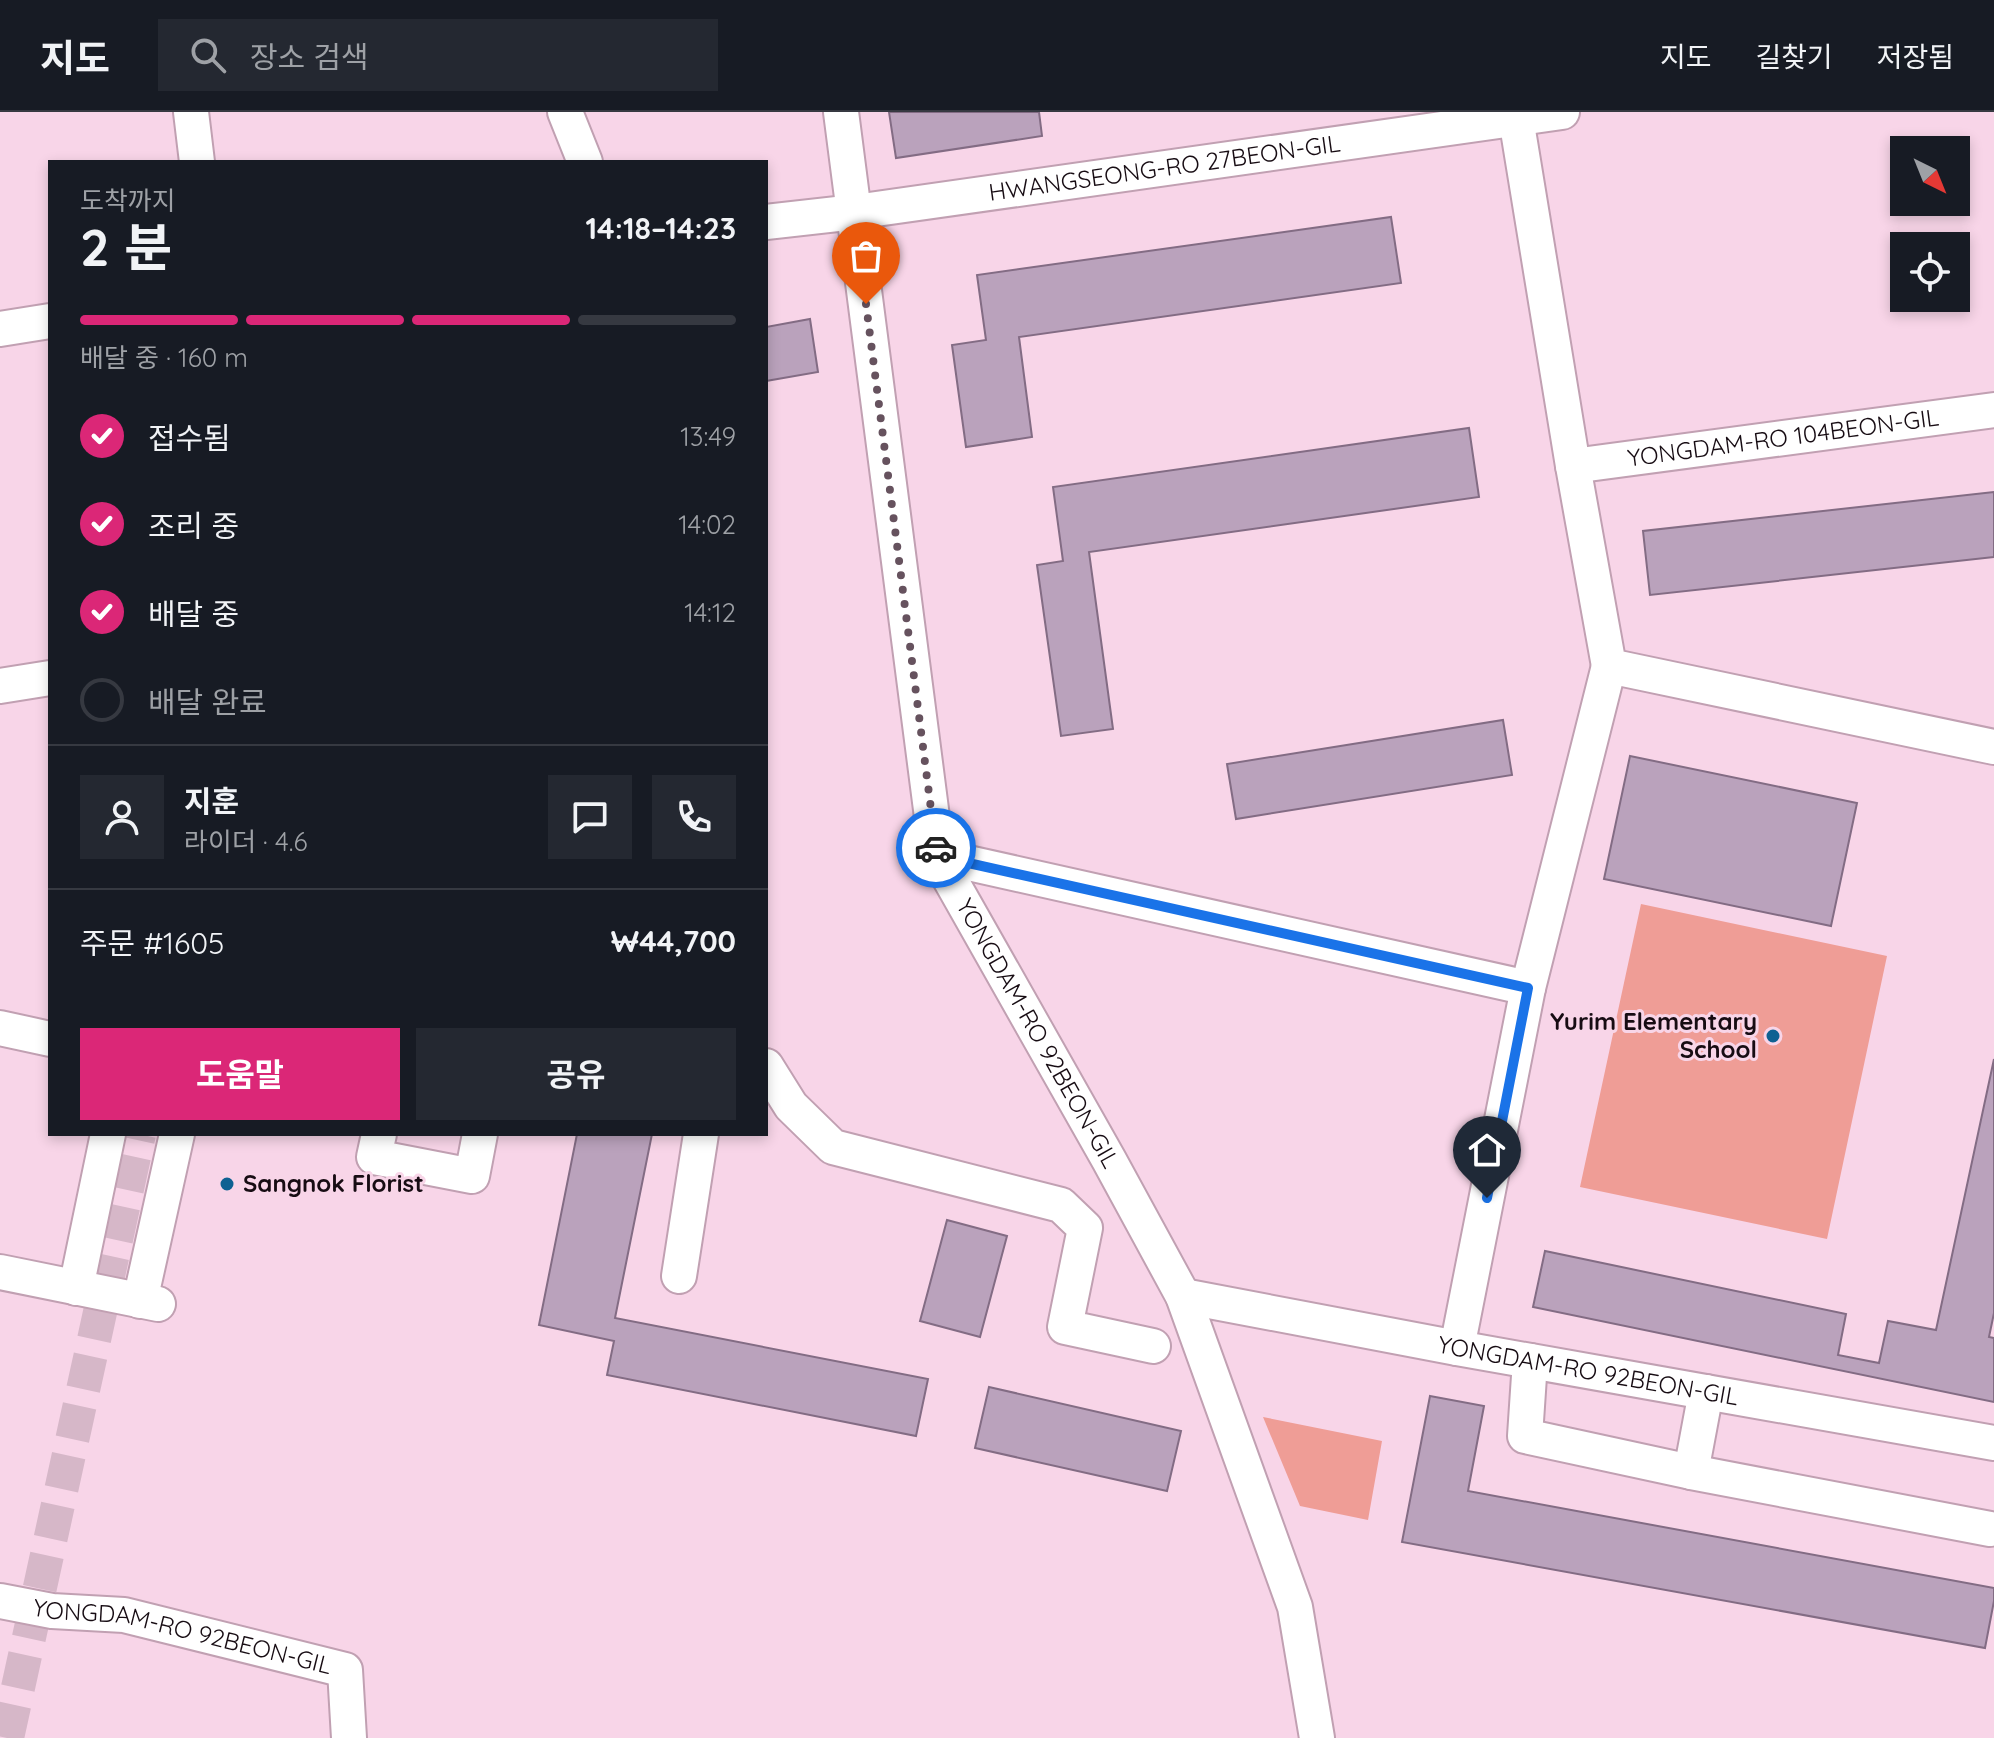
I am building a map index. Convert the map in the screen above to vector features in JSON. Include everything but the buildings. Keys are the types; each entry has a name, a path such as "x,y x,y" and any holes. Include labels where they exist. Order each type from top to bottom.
{"street":[{"path":"191,112 197,160"},
{"path":"565,112 584,160"},
{"name":"YONGDAM-RO 92BEON-GIL","path":"841,112 937,856 1183,1296 1295,1607 1317,1738"},
{"name":"HWANGSEONG-RO 27BEON-GIL","path":"768,222 855,212 1516,115 1562,112"},
{"path":"1457,1348 1528,988 1609,666 1516,115"},
{"path":"0,329 48,321"},
{"name":"YONGDAM-RO 104BEON-GIL","path":"1573,466 1994,410"},
{"path":"1609,666 1994,747"},
{"path":"0,686 48,678"},
{"name":"YONGDAM-RO 92BEON-GIL","path":"937,856 1528,988"},
{"path":"0,1028 48,1039"},
{"path":"768,1069 791,1106 833,1147 1061,1205 1085,1228 1065,1327 1153,1346"},
{"path":"76,1288 108,1136"},
{"path":"0,1272 149,1302 177,1136"},
{"path":"379,1136 374,1157 472,1176 480,1136"},
{"path":"679,1276 701,1136"},
{"name":"YONGDAM-RO 92BEON-GIL","path":"1183,1296 1994,1443"},
{"path":"1530,1361 1525,1436 1691,1472 1990,1529"},
{"path":"1691,1472 1706,1392"},
{"name":"YONGDAM-RO 92BEON-GIL","path":"0,1601 52,1611 124,1615 345,1670 349,1738"}],"shaded area":[{"path":"1641,904 1887,956 1827,1239 1580,1187"},
{"path":"1263,1417 1382,1441 1368,1520 1300,1506"}],"tunnel":[{"path":"7,1738 139,1136"}],"way so far":[{"path":"866,304 936,848"}],"place":[{"name":"Yurim Elementary School","path":"1773,1036"},
{"name":"Sangnok Florist","path":"227,1184"}],"route":[{"path":"936,848 937,856 1528,988 1487,1198"}]}
